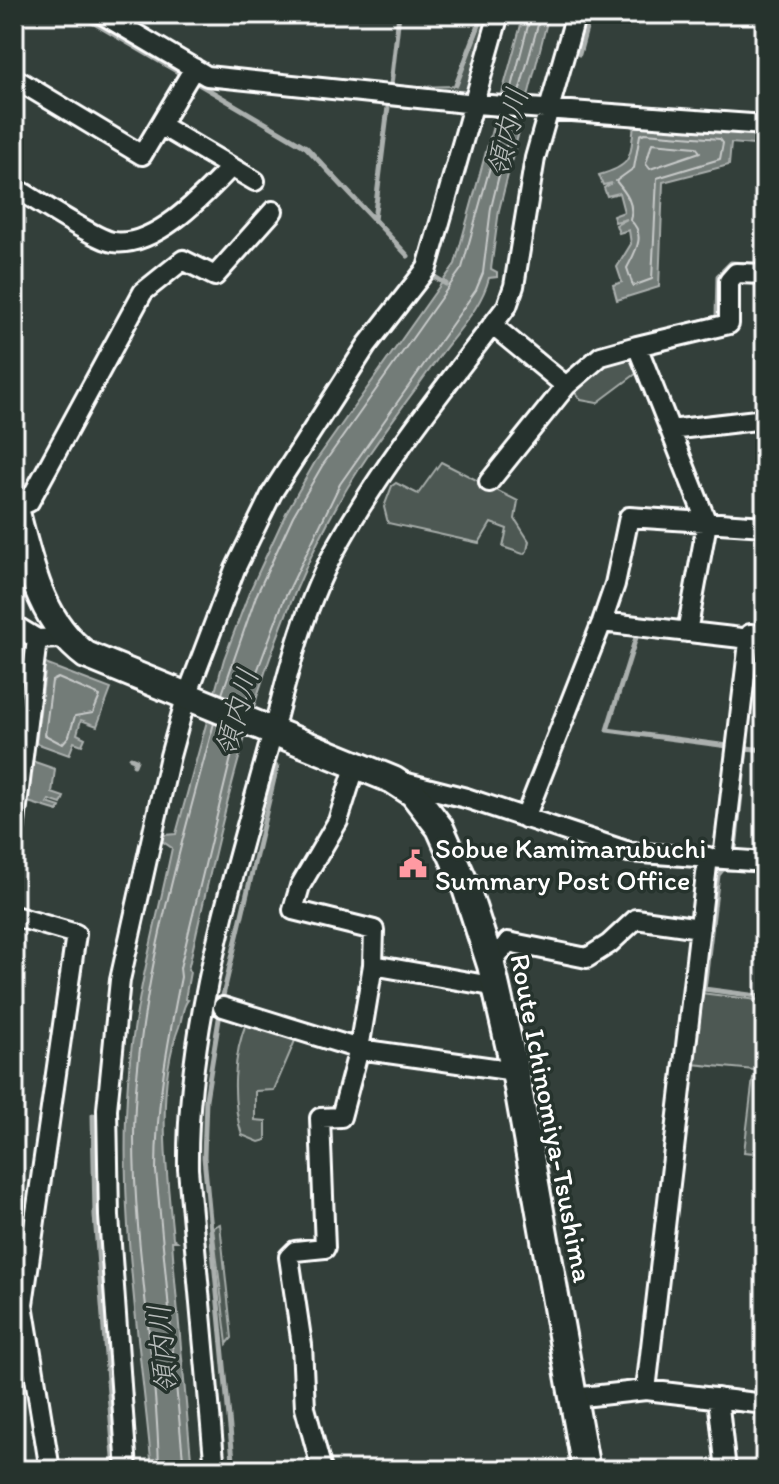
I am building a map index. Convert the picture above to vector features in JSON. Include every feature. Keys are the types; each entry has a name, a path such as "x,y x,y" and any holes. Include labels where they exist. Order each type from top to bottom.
{"main road":[{"name":"Route Ichinomiya-Tsushima","path":"14,506 43,602 42,649 86,655 393,780 413,793 440,828 464,882 494,976 515,1071 586,1470"}],"street":[{"path":"127,1470 109,1216 107,1109 120,980 187,698 235,569 272,493 367,345 427,268 499,14"},
{"path":"215,1470 188,1169 188,1125 207,997 253,792 281,690 338,544 396,451 507,306 514,286 535,158 576,14"},
{"path":"112,17 207,76 474,104 765,125"},
{"path":"14,78 142,155 194,68"},
{"path":"160,125 255,181"},
{"path":"14,187 110,242 138,241 194,205 231,167"},
{"path":"14,506 29,502 143,292 183,260 215,276 273,211"},
{"path":"489,482 566,386 601,356 729,324 729,281 736,273 765,274"},
{"path":"492,325 566,386"},
{"path":"637,346 707,523 687,632"},
{"path":"670,430 765,419"},
{"path":"525,818 602,622 615,584 629,517 765,526"},
{"path":"602,622 757,637 700,928 646,1390"},
{"path":"14,625 42,649 14,831"},
{"path":"322,1470 305,1408 302,1345 289,1257 295,1251 325,1248 320,1118 341,1117 359,1049 373,965 374,930 293,910 300,886 338,821 356,764"},
{"path":"393,780 466,798 629,852 765,862"},
{"path":"14,916 76,934 23,1304 50,1470"},
{"path":"373,965 494,976 508,942 587,958 609,944 636,919 700,928"},
{"path":"223,1007 359,1049 515,1071"},
{"path":"573,1398 646,1390 765,1404"},
{"path":"718,1398 726,1470"}],"shaded area":[{"path":"485,14 492,14 472,87 464,96 411,93 414,87 456,86"},
{"path":"628,356 637,373 597,403 581,400 576,394 590,373 604,364"},
{"path":"441,462 518,501 515,519 529,541 527,551 523,554 503,547 507,529 491,523 479,543 388,523 384,507 392,486 396,483 418,494"},
{"path":"701,993 765,1001 765,1071 692,1064"},
{"path":"247,1021 297,1036 274,1090 255,1091 255,1120 266,1121 266,1140 259,1142 242,1135 236,1107 236,1062"},
{"path":"753,1078 765,1080 765,1154 744,1152"},
{"path":"220,1224 232,1338 227,1344 213,1227"}],"water":[{"name":"領内川","path":"524,14 549,14 499,210 491,269 497,272 497,277 489,278 475,309 382,435 329,520 281,628 261,684 228,798 188,970 185,999 188,1000 172,1051 165,1104 166,1160 173,1238 177,1241 172,1241 192,1470 152,1470 128,1227 126,1130 135,1023 172,848 162,841 164,835 176,834 224,659 249,593 286,513 315,462 455,264"},
{"path":"634,124 765,135 765,146 731,143 729,165 663,182 659,287 617,300 613,285 622,282 617,267 631,244 629,230 619,233 616,225 627,219 615,222 613,216 624,212 619,193 607,196 604,188 612,183 603,185 599,175 619,167 628,158"},
{"path":"14,644 48,665 111,689 97,726 81,720 77,734 85,738 82,745 74,742 69,755 36,743 45,673 14,654"},
{"path":"32,761 55,769 52,793 64,797 61,804 49,800 47,803 60,807 58,811 28,802"}],"waterway":[{"path":"79,14 180,73"},
{"path":"391,85 399,14"},
{"path":"456,85 483,14"},
{"path":"579,54 590,14"},
{"path":"197,83 306,147 408,256"},
{"path":"374,220 388,107"},
{"path":"680,327 717,317 718,276 731,263 765,265"},
{"path":"433,276 446,284"},
{"path":"566,374 595,349 602,347"},
{"path":"638,631 607,730 728,746"},
{"path":"735,849 746,748 765,750"},
{"path":"131,758 136,760 134,765"},
{"path":"222,1000 277,766"},
{"path":"732,869 723,869 718,875 704,989 765,997"},
{"path":"220,1013 206,1099 204,1157 234,1470"},
{"path":"93,1115 95,1215 115,1470"},
{"path":"230,1470 254,1470"}],"place":[{"name":"Sobue Kamimarubuchi Summary Post Office","path":"413,864"}]}
